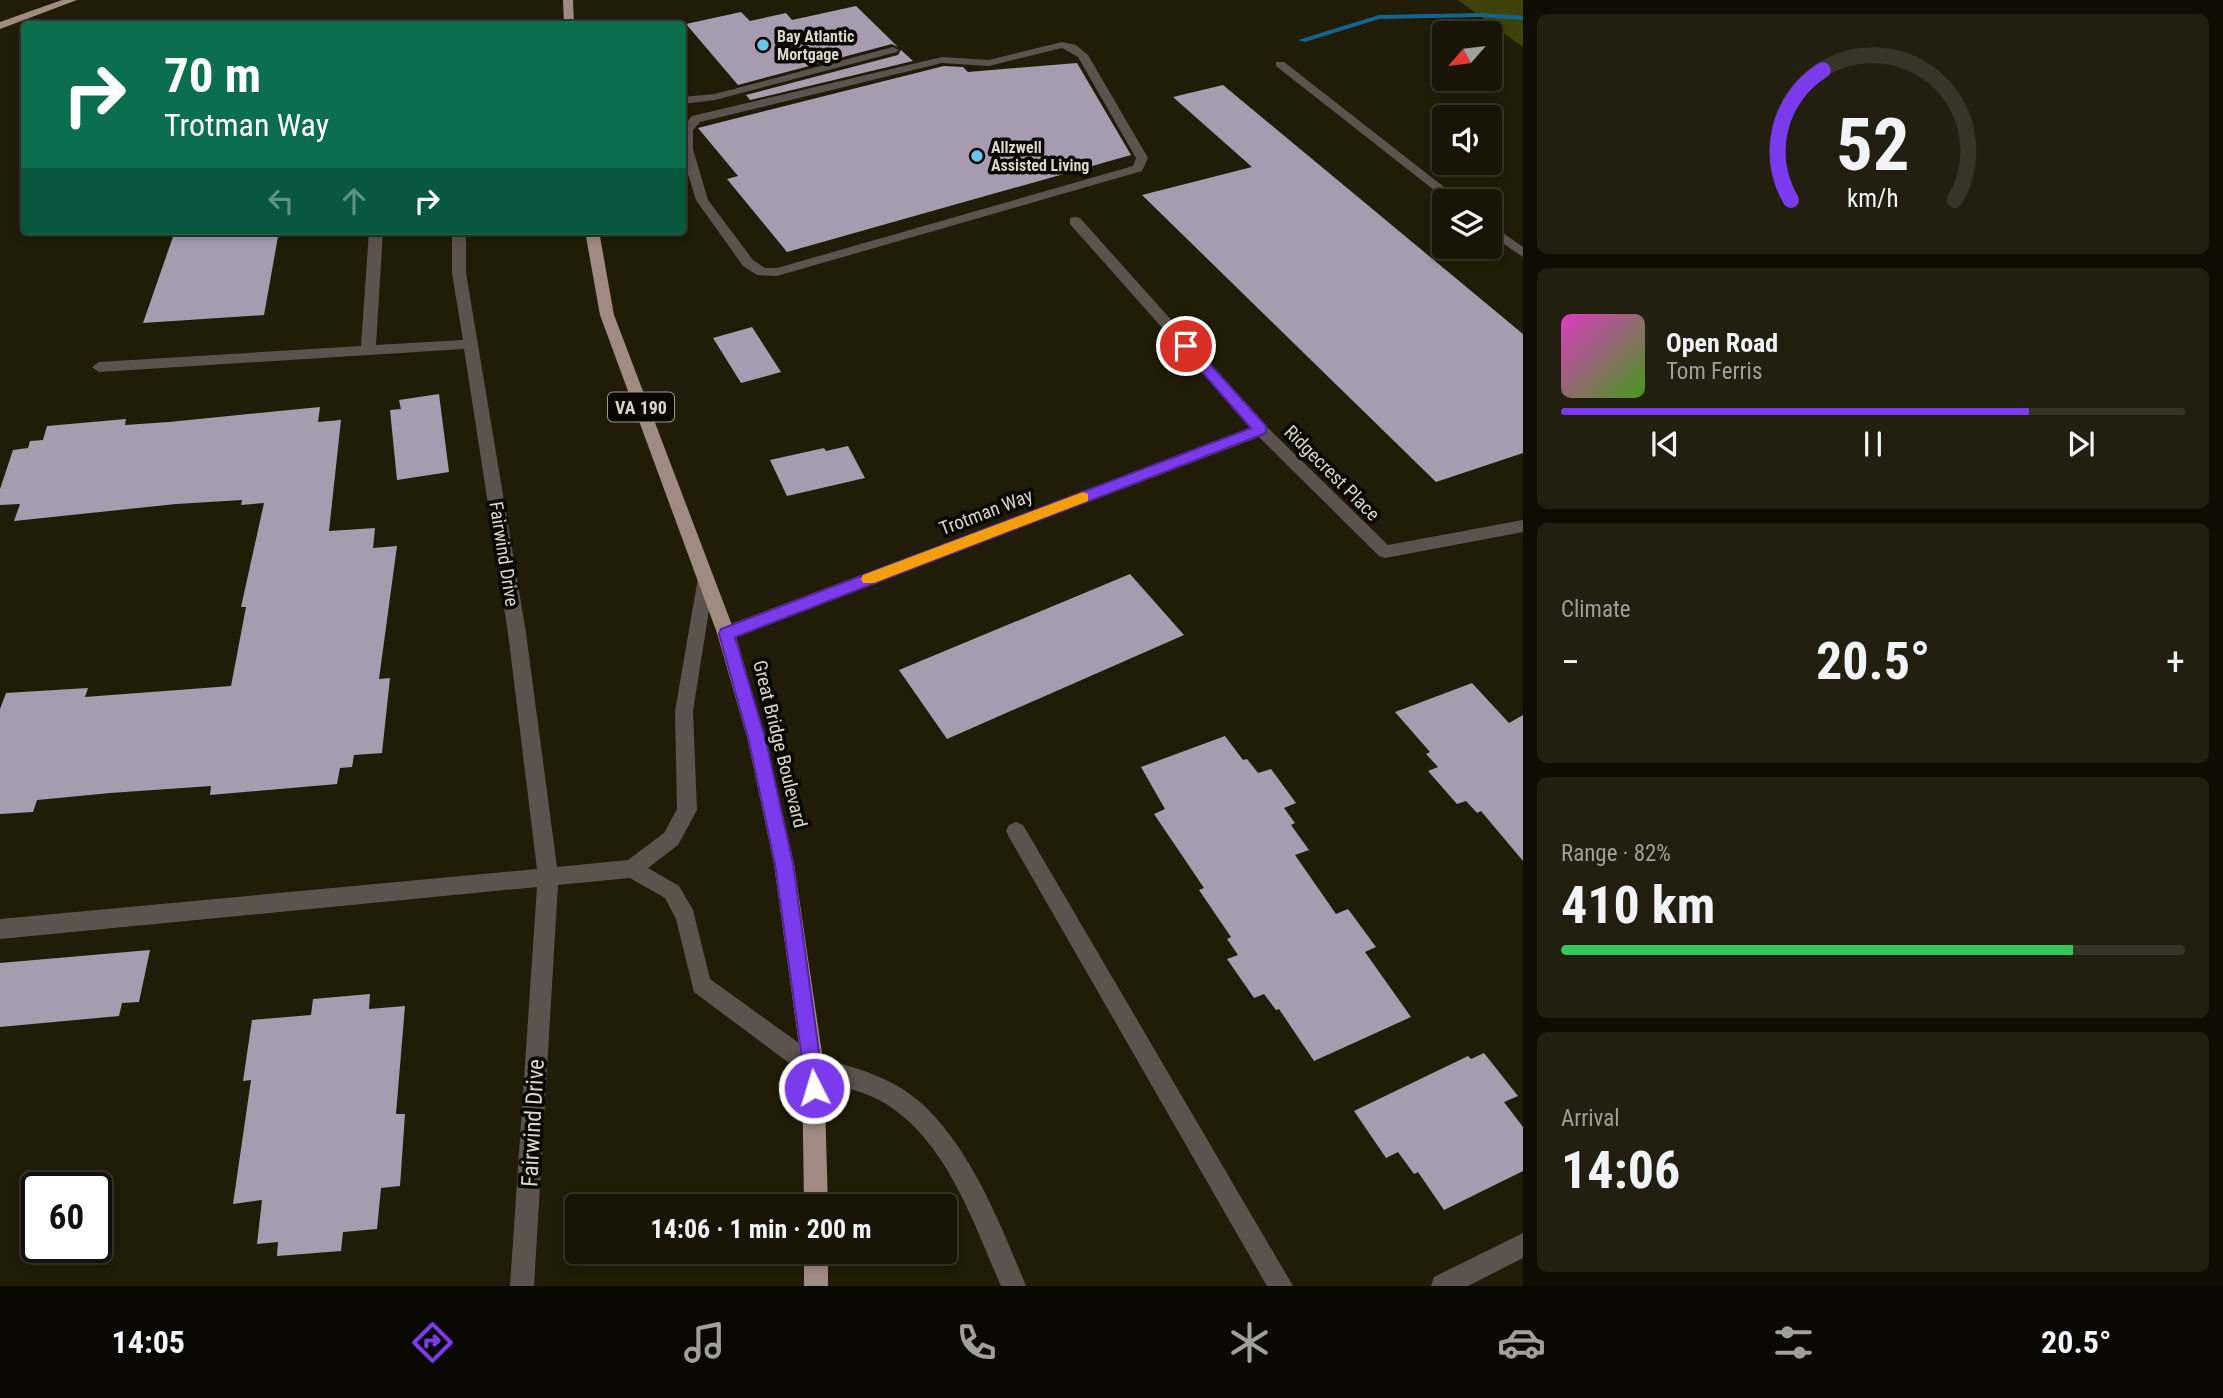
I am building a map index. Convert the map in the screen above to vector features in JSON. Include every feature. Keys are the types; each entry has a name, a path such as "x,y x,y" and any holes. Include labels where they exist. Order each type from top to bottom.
{"main road":[{"path":"0,26 72,0"},
{"path":"568,0 569,21"},
{"name":"Great Bridge Boulevard","path":"593,235 607,314 726,634 757,741 784,864 813,1067 816,1194"},
{"path":"816,1264 816,1286"}],"street":[{"path":"686,140 687,129 696,119 715,114 942,60 989,63 1062,46 1072,47 1083,55 1142,158 1138,167 1120,175 777,272 762,272 748,263 702,200 686,153"},
{"path":"686,100 893,50"},
{"path":"1280,64 1441,189"},
{"path":"686,88 696,99"},
{"name":"Ridgecrest Place","path":"1075,221 1261,430 1385,552 1523,526"},
{"path":"368,351 376,235"},
{"name":"Fairwind Drive","path":"459,235 458,273 517,633 548,877 522,1286"},
{"path":"1502,237 1523,253"},
{"path":"99,368 470,344"},
{"name":"Trotman Way","path":"726,634 1261,430"},
{"path":"0,929 632,869 671,839 687,810 684,711 706,578"},
{"path":"1016,831 1281,1286"},
{"path":"632,869 671,892 686,917 701,985 813,1067 858,1078 912,1110 944,1146 1014,1286"},
{"path":"1443,1286 1523,1245"}],"green space":[{"path":"1458,0 1523,0 1523,47 1502,32 1502,21 1487,21"}],"building":[{"name":"Bay Atlantic Mortgage","path":"856,6 898,47 892,44 738,85 686,24 741,12 750,21 786,13 792,20"},
{"path":"901,50 913,61 750,100 746,95 898,55"},
{"name":"Allzwell Assisted Living","path":"1077,63 1131,155 787,252 727,179 738,176 698,128 944,66 963,67 968,72"},
{"path":"1223,85 1523,334 1523,453 1436,482 1142,195 1252,167 1173,97"},
{"path":"174,235 278,235 264,315 143,323"},
{"path":"752,327 781,372 741,383 713,338"},
{"path":"439,394 449,472 397,480 390,410 401,409 399,400"},
{"path":"320,407 318,422 341,420 329,531 375,528 373,548 397,546 379,679 390,678 382,753 354,755 352,767 340,768 337,784 210,795 211,786 110,793 37,800 33,812 0,814 0,709 6,693 88,688 85,697 231,686 246,607 241,607 264,503 241,505 242,500 176,504 14,521 20,504 0,505 0,489 13,450 28,448 30,441 43,440 47,426 126,419 125,425 169,422"},
{"path":"848,446 865,478 787,496 770,460 824,448 826,451"},
{"path":"1130,574 1184,635 947,739 899,670"},
{"path":"1472,683 1509,723 1523,715 1523,861 1481,811 1477,813 1466,801 1457,804 1428,771 1438,767 1426,754 1430,752 1395,712"},
{"path":"1225,736 1243,760 1247,759 1258,773 1271,769 1296,803 1284,808 1295,823 1291,825 1309,850 1295,855 1336,914 1348,909 1376,947 1365,952 1411,1017 1314,1061 1279,1009 1276,1010 1264,994 1254,998 1227,959 1238,955 1227,939 1231,937 1199,890 1204,888 1154,814 1165,809 1141,767"},
{"path":"150,950 139,1002 122,1003 119,1016 0,1027 0,963"},
{"path":"370,994 369,1009 405,1006 396,1114 405,1114 400,1186 381,1188 377,1229 343,1232 341,1251 277,1256 278,1242 257,1244 262,1200 233,1204 251,1080 243,1081 252,1020 311,1015 313,999"},
{"path":"1484,1053 1518,1096 1504,1102 1523,1127 1523,1171 1444,1210 1418,1172 1414,1174 1398,1152 1386,1158 1354,1111 1468,1056 1471,1059"}],"waterway":[{"path":"1302,40 1379,17 1481,15 1523,18"}],"slow traffic":[{"path":"869,579 1083,497"}],"place":[{"name":"Bay Atlantic Mortgage","path":"763,45"},
{"name":"Allzwell Assisted Living","path":"977,156"}],"route":[{"path":"814,1088 784,864 757,741 726,634 1261,430 1186,346"}]}
